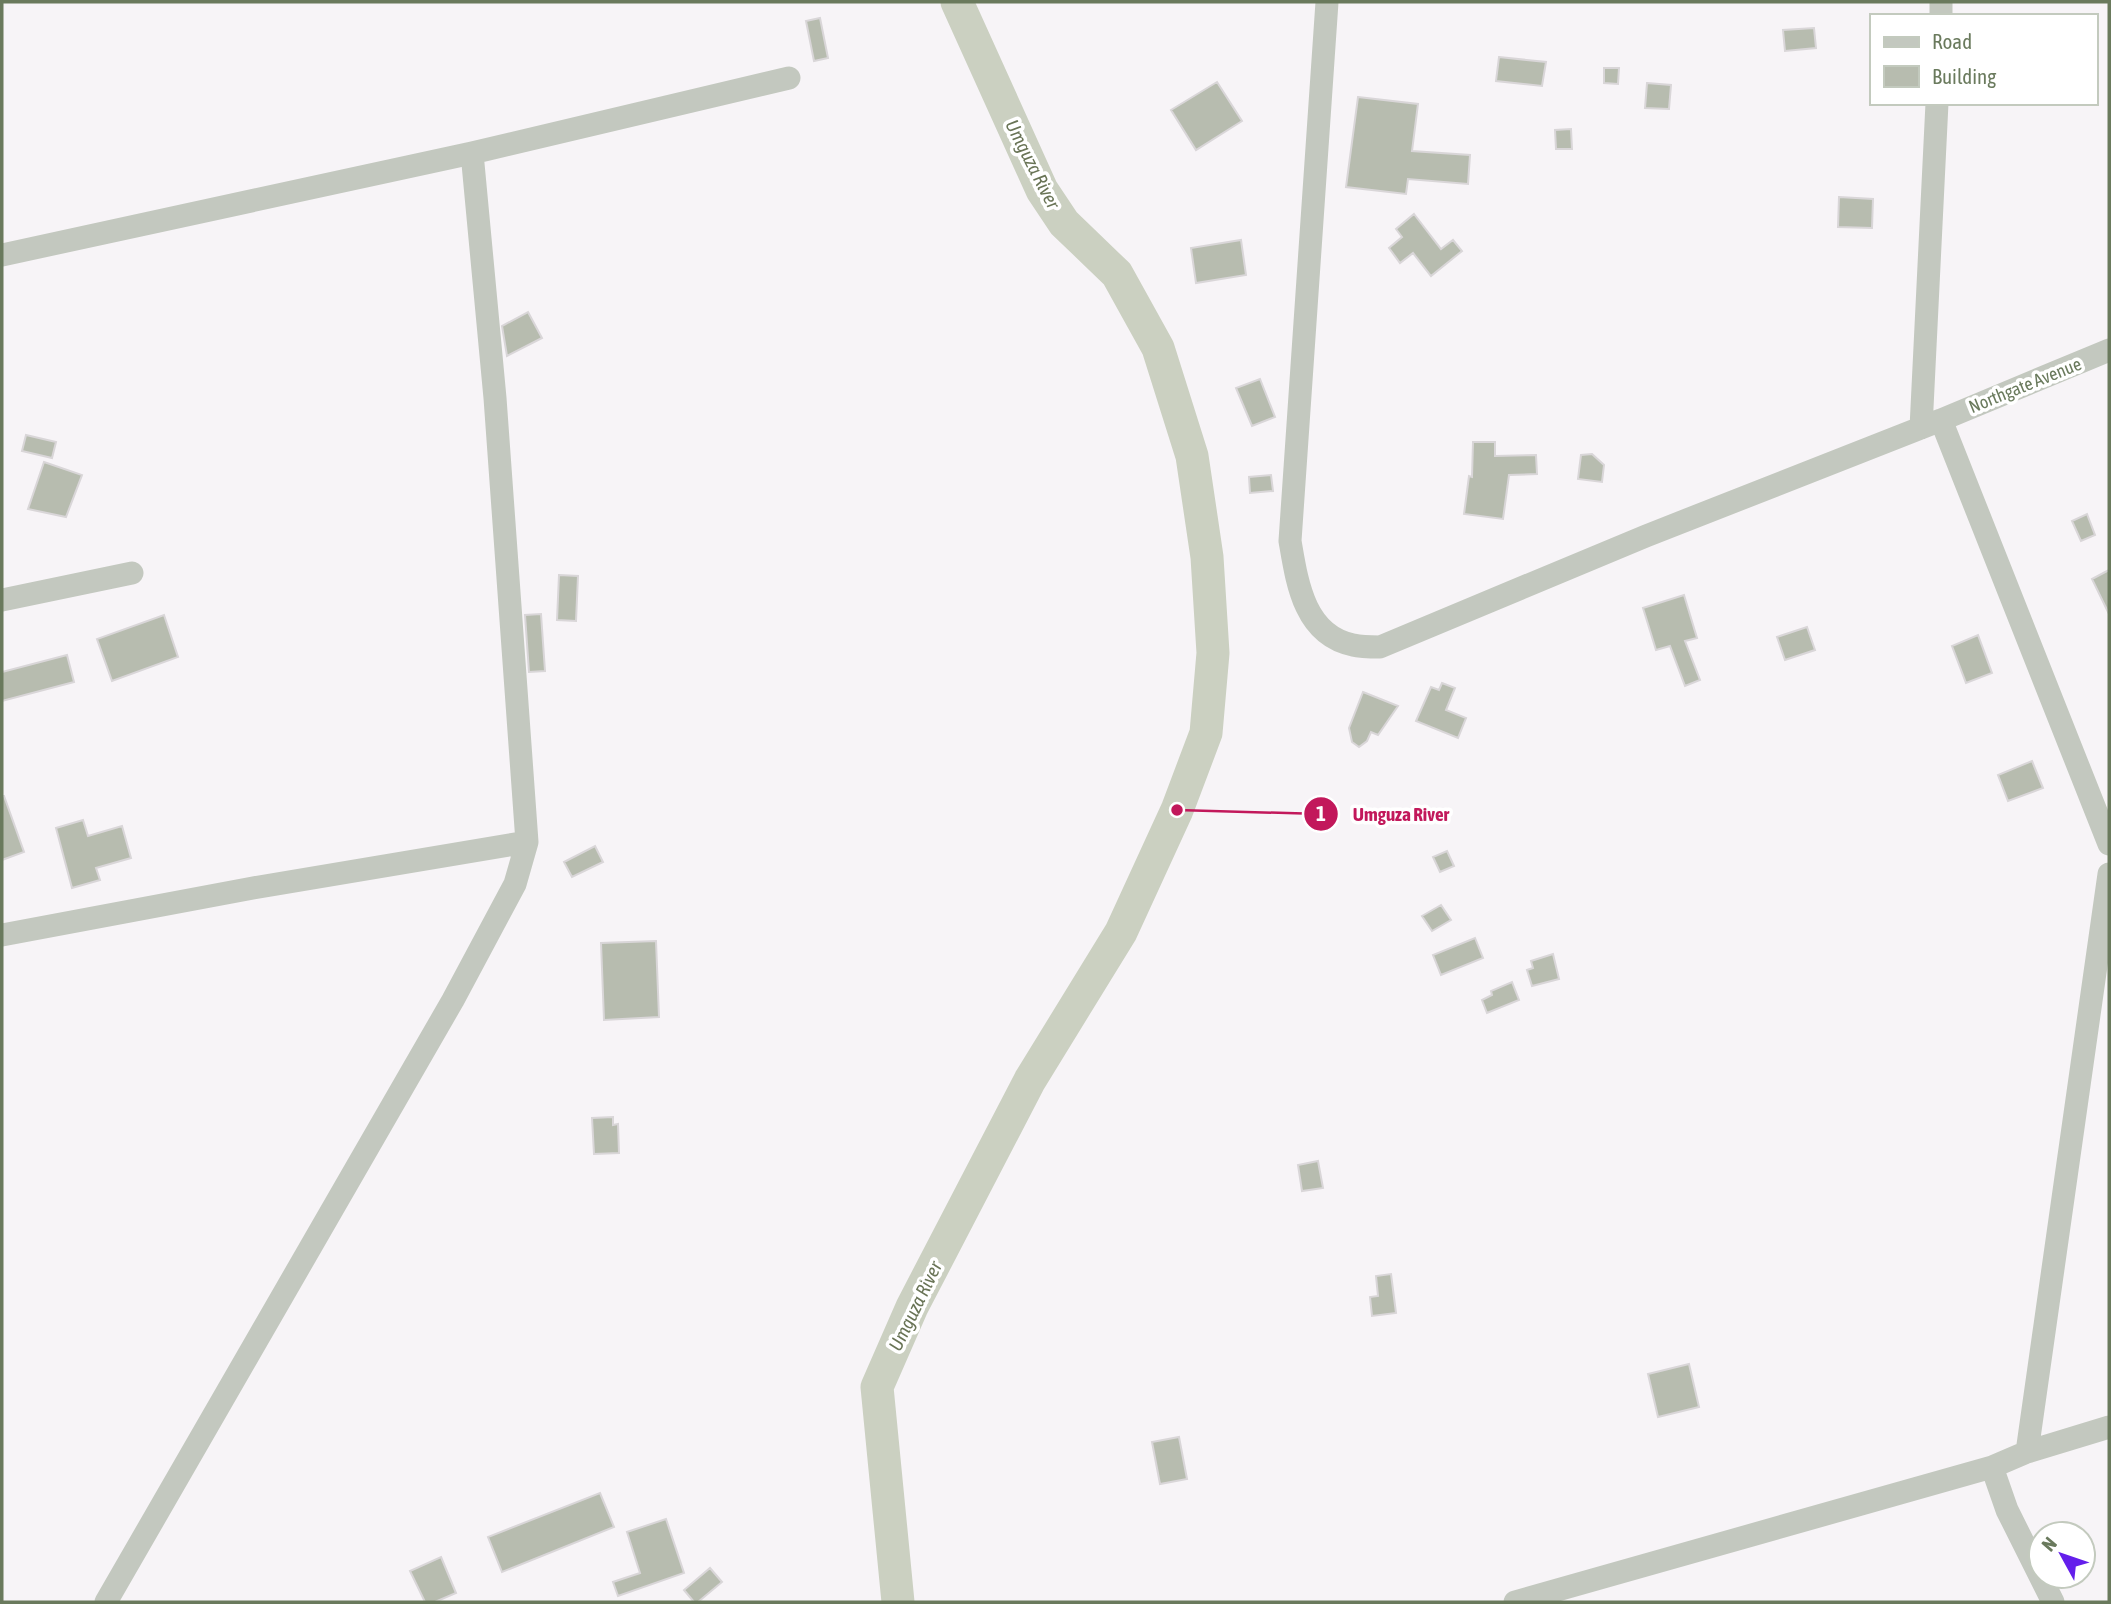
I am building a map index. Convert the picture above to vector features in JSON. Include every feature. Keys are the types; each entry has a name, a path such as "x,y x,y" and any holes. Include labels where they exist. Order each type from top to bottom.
{"street":[{"name":"Northgate Avenue","path":"1327,2 1290,541 1304,603 1320,628 1352,645 1380,648 1646,536 1931,424 2109,350"},
{"path":"2,255 471,153 789,78"},
{"path":"1937,105 1931,424 2109,845"},
{"path":"106,1602 453,1000 515,884 527,842 495,398 471,153"},
{"path":"2,600 132,573"},
{"path":"2,935 253,888 527,842"},
{"path":"2027,1452 2109,874"},
{"path":"1516,1602 1992,1467 2027,1452 2109,1427"},
{"path":"1992,1467 2007,1510 2053,1602"}],"building":[{"path":"820,18 828,58 814,61 806,21"},
{"path":"1814,28 1816,48 1785,51 1783,30"},
{"path":"1499,57 1546,62 1542,86 1496,81"},
{"path":"1604,68 1619,68 1618,84 1604,83"},
{"path":"1217,82 1242,121 1196,150 1171,110"},
{"path":"1647,83 1671,85 1669,109 1645,108"},
{"path":"1358,97 1418,104 1412,151 1470,155 1468,184 1408,179 1406,194 1346,187"},
{"path":"1571,129 1572,149 1556,149 1555,130"},
{"path":"1839,197 1873,199 1872,228 1838,227"},
{"path":"1414,214 1441,249 1453,240 1462,251 1431,276 1413,253 1400,263 1389,248 1402,237 1396,229"},
{"path":"1241,240 1246,275 1196,283 1191,248"},
{"path":"528,312 542,338 507,356 502,326"},
{"path":"1260,379 1275,417 1252,426 1236,388"},
{"path":"26,435 56,442 52,458 22,451"},
{"path":"1473,442 1495,442 1495,456 1536,455 1537,474 1509,475 1503,519 1464,514 1469,476 1472,477"},
{"path":"1592,454 1604,465 1602,482 1578,479 1581,455"},
{"path":"44,462 82,475 66,517 28,509"},
{"path":"1271,475 1273,491 1250,493 1249,477"},
{"path":"2087,514 2095,535 2081,541 2072,521"},
{"path":"2109,570 2109,614 2092,579"},
{"path":"559,575 578,576 576,621 557,620"},
{"path":"1684,595 1697,638 1685,641 1700,680 1685,686 1670,646 1656,650 1643,608"},
{"path":"541,614 545,671 529,672 525,615"},
{"path":"164,615 178,657 112,681 97,639"},
{"path":"1807,627 1815,650 1785,660 1777,637"},
{"path":"1978,635 1992,673 1966,683 1952,646"},
{"path":"67,655 74,682 2,701 2,672"},
{"path":"1442,683 1455,688 1446,710 1466,718 1458,738 1416,721 1431,687 1439,690"},
{"path":"1363,692 1398,706 1378,735 1371,732 1367,741 1359,747 1352,742 1349,728"},
{"path":"2032,761 2043,788 2008,801 1998,775"},
{"path":"2,796 24,852 2,860"},
{"path":"83,820 88,836 122,826 131,858 96,868 100,880 72,888 56,828"},
{"path":"595,846 603,862 572,877 564,862"},
{"path":"1447,851 1454,866 1440,872 1433,857"},
{"path":"1441,905 1451,920 1432,931 1422,916"},
{"path":"1475,938 1483,958 1441,975 1433,955"},
{"path":"656,941 659,1017 604,1020 601,943"},
{"path":"1553,954 1559,979 1532,986 1527,970 1533,968 1531,961"},
{"path":"1512,982 1519,1000 1487,1013 1482,1000 1492,995 1491,991"},
{"path":"613,1117 613,1125 618,1124 619,1153 594,1154 592,1118"},
{"path":"1318,1161 1323,1188 1302,1191 1298,1165"},
{"path":"1391,1274 1396,1313 1372,1316 1370,1297 1378,1296 1376,1276"},
{"path":"1689,1364 1699,1407 1658,1417 1648,1374"},
{"path":"1179,1437 1187,1479 1160,1484 1152,1442"},
{"path":"600,1493 614,1527 502,1572 488,1537"},
{"path":"666,1519 684,1573 618,1596 613,1582 640,1573 627,1532"},
{"path":"441,1557 456,1593 435,1602 425,1602 410,1571"},
{"path":"710,1568 722,1582 698,1602 694,1602 684,1590"}],"waterway":[{"name":"Umguza River","path":"898,1602 877,1387 912,1307 1030,1080 1121,932 1177,810 1206,733 1213,653 1207,557 1192,456 1158,348 1117,274 1064,223 1042,190 957,2"}],"place":[{"name":"Umguza River","path":"1177,810"}]}
